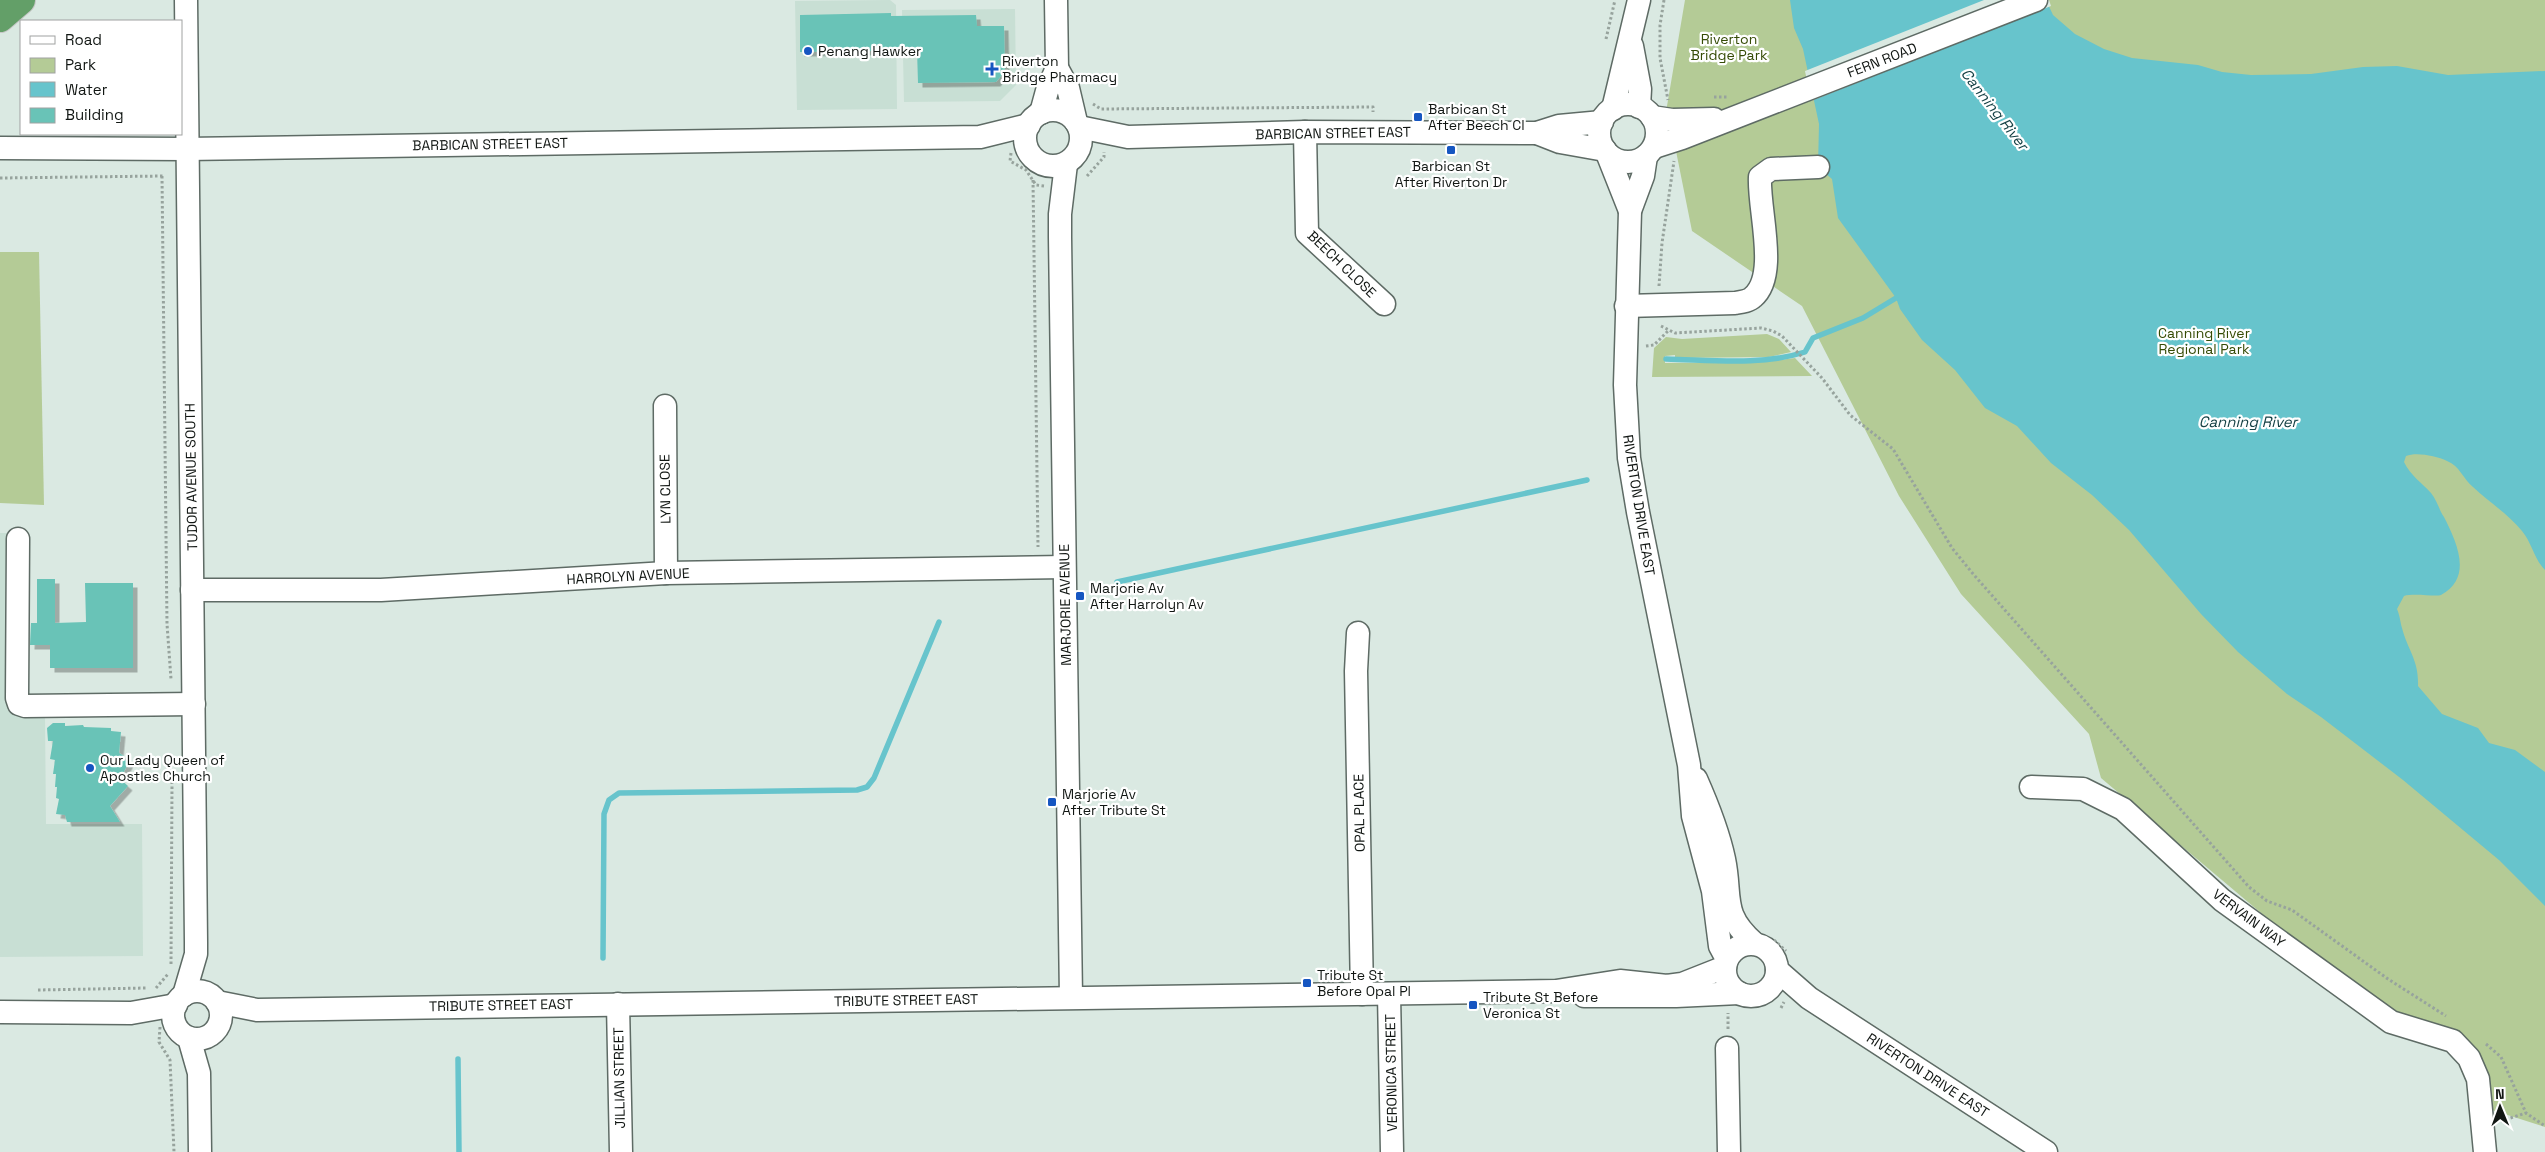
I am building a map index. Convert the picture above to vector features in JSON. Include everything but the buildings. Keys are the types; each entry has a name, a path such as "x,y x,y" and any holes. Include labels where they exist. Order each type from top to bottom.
{"highway":[{"path":"0,18 21,0"}],"street":[{"name":"TUDOR AVENUE SOUTH","path":"186,0 186,175 192,590 183,704 196,954 187,1012 199,1073 200,1152"},
{"name":"MARJORIE AVENUE","path":"1056,0 1057,68 1025,138 1032,167 1060,214"},
{"name":"RIVERTON DRIVE EAST","path":"1630,211 1600,131 1607,115 1630,38 1638,0"},
{"name":"FERN ROAD","path":"1644,104 1672,120 1729,108 1779,101 2036,0"},
{"name":"RIVERTON DRIVE EAST","path":"1630,38 1644,104 1657,132 1630,211 1625,385 1629,458 1638,512 1690,765 1693,816 1713,891 1720,946 1726,963 1728,982 1751,993 1809,998"},
{"name":"MARJORIE AVENUE","path":"1057,68 1068,88 1078,124 1081,144 1072,158 1060,214 1071,997"},
{"path":"1607,115 1631,104 1644,104"},
{"name":"FERN ROAD","path":"1650,151 1682,138 1729,108"},
{"path":"1035,119 1048,111 1064,112 1078,124"},
{"name":"BARBICAN STREET EAST","path":"1078,124 1128,137 1305,132 1538,133 1607,115"},
{"name":"BARBICAN STREET EAST","path":"0,148 186,149 980,137 1035,119"},
{"name":"BEECH CLOSE","path":"1305,132 1307,233 1384,304"},
{"name":"BARBICAN STREET EAST","path":"1538,133 1560,142 1606,151"},
{"name":"BARBICAN STREET EAST","path":"980,137 1032,167"},
{"name":"BARBICAN STREET EAST","path":"1072,158 1128,137"},
{"path":"1606,151 1622,161 1630,162 1650,151"},
{"path":"1032,167 1051,166 1072,158"},
{"path":"1626,306 1735,303 1752,299 1760,290 1767,257 1759,191 1760,177 1771,169 1818,167"},
{"name":"LYN CLOSE","path":"665,406 666,573"},
{"path":"18,539 17,698 19,704 25,706 183,704"},
{"name":"HARROLYN AVENUE","path":"192,590 381,590 666,573 1064,567"},
{"name":"OPAL PLACE","path":"1358,633 1356,671 1362,994"},
{"name":"RIVERTON DRIVE EAST","path":"1690,765 1712,816 1724,861 1728,905 1739,930 1763,941 1776,962 1784,963 1809,998 2046,1152"},
{"name":"VERVAIN WAY","path":"2031,787 2083,789 2123,809 2222,900 2391,1022 2453,1041 2469,1058 2478,1080 2483,1124"},
{"path":"1726,963 1738,947 1763,941"},
{"name":"TRIBUTE STREET EAST","path":"0,1012 131,1013 1556,991 1620,981 1667,986 1682,984 1726,963"},
{"path":"1751,993 1776,978 1784,963"},
{"name":"TRIBUTE STREET EAST","path":"1556,991 1595,997 1751,993"},
{"name":"VERONICA STREET","path":"1389,994 1392,1152"},
{"name":"JILLIAN STREET","path":"618,1004 621,1152"},
{"path":"1727,1048 1730,1152"},
{"path":"2483,1124 2485,1152"}],"path":[{"path":"1664,0 1660,25 1660,58 1668,98 1677,98"},
{"path":"1644,104 1666,87"},
{"path":"1712,97 1729,108"},
{"path":"1090,102 1101,109 1373,107 1373,117"},
{"path":"1083,181 1094,166 1104,157 1104,152"},
{"path":"1674,159 1662,243 1658,306 1658,319 1662,328 1668,331 1685,333 1761,328 1782,336 1822,378 1850,415 1893,449 1952,548 2249,887 2267,901 2292,910 2388,979 2454,1021"},
{"path":"1032,167 1038,556"},
{"path":"0,178 186,175"},
{"path":"162,176 167,624 183,704"},
{"path":"172,773 171,971 187,1012"},
{"path":"1763,941 1784,963"},
{"path":"29,990 187,1012"},
{"path":"1727,1048 1729,1004 1751,993"},
{"path":"174,1152 170,1060 159,1042 187,1012"},
{"path":"2479,1038 2501,1057 2526,1113 2545,1126"},
{"path":"2483,1124 2496,1124 2526,1113"}],"shaded area":[{"path":"890,0 896,5 897,109 797,110 795,1"},
{"path":"1015,9 1016,85 1000,101 904,102 902,10"},
{"path":"0,533 13,533 14,715 45,715 46,824 142,824 143,956 0,957"}],"green space":[{"name":"Canning River Regional Park","path":"1685,0 2545,0 2545,1127 2492,1110 2484,1064 2441,1031 2383,1016 2101,778 2089,734 1961,594 1899,496 1802,306 1692,231 1667,106"},
{"path":"0,252 39,252 44,505 0,503"},
{"path":"1767,334 1779,339 1791,352 1769,357 1675,358 1675,355 1665,356 1665,363 1764,362 1795,358 1812,376 1652,377 1654,348 1666,337 1682,339"}],"water":[{"name":"Canning River","path":"1790,0 2046,0 2053,15 2075,34 2104,49 2132,58 2198,65 2222,72 2251,75 2311,74 2363,67 2397,66 2448,75 2545,71 2545,570 2522,531 2511,519 2470,484 2455,466 2432,456 2416,454 2406,456 2404,462 2407,467 2433,496 2449,527 2457,547 2460,569 2457,579 2441,595 2404,596 2397,609 2404,636 2417,669 2418,686 2442,714 2478,728 2489,743 2515,750 2545,772 2545,906 2499,860 2403,780 2321,717 2287,694 2238,652 2201,614 2129,530 2092,495 2051,463 2017,426 1985,408 1955,370 1922,340 1900,309 1896,298 1838,218 1832,179 1818,167 1819,124 1803,49 1794,28"}],"pier":[{"path":"1984,0 2049,0 2051,6 1811,101 1805,71"}],"waterway":[{"path":"1666,359 1754,361 1805,352 1813,338 1863,318 1896,298"},
{"path":"1117,582 1587,480"},
{"path":"603,958 604,814 609,800 619,793 857,790 867,787 874,778 939,622"},
{"path":"458,1059 459,1152"}],"place":[{"name":"Penang Hawker","path":"808,51"},
{"name":"Riverton Bridge Pharmacy","path":"992,69"},
{"name":"Barbican St After Beech Cl","path":"1418,117"},
{"name":"Barbican St After Riverton Dr","path":"1451,150"},
{"name":"Marjorie Av After Harrolyn Av","path":"1080,596"},
{"name":"Our Lady Queen of Apostles Church","path":"90,768"},
{"name":"Marjorie Av After Tribute St","path":"1052,802"},
{"name":"Tribute St Before Opal Pl","path":"1307,983"},
{"name":"Tribute St Before Veronica St","path":"1473,1005"}],"park label":[{"name":"Riverton Bridge Park","path":"1729,48"}]}
